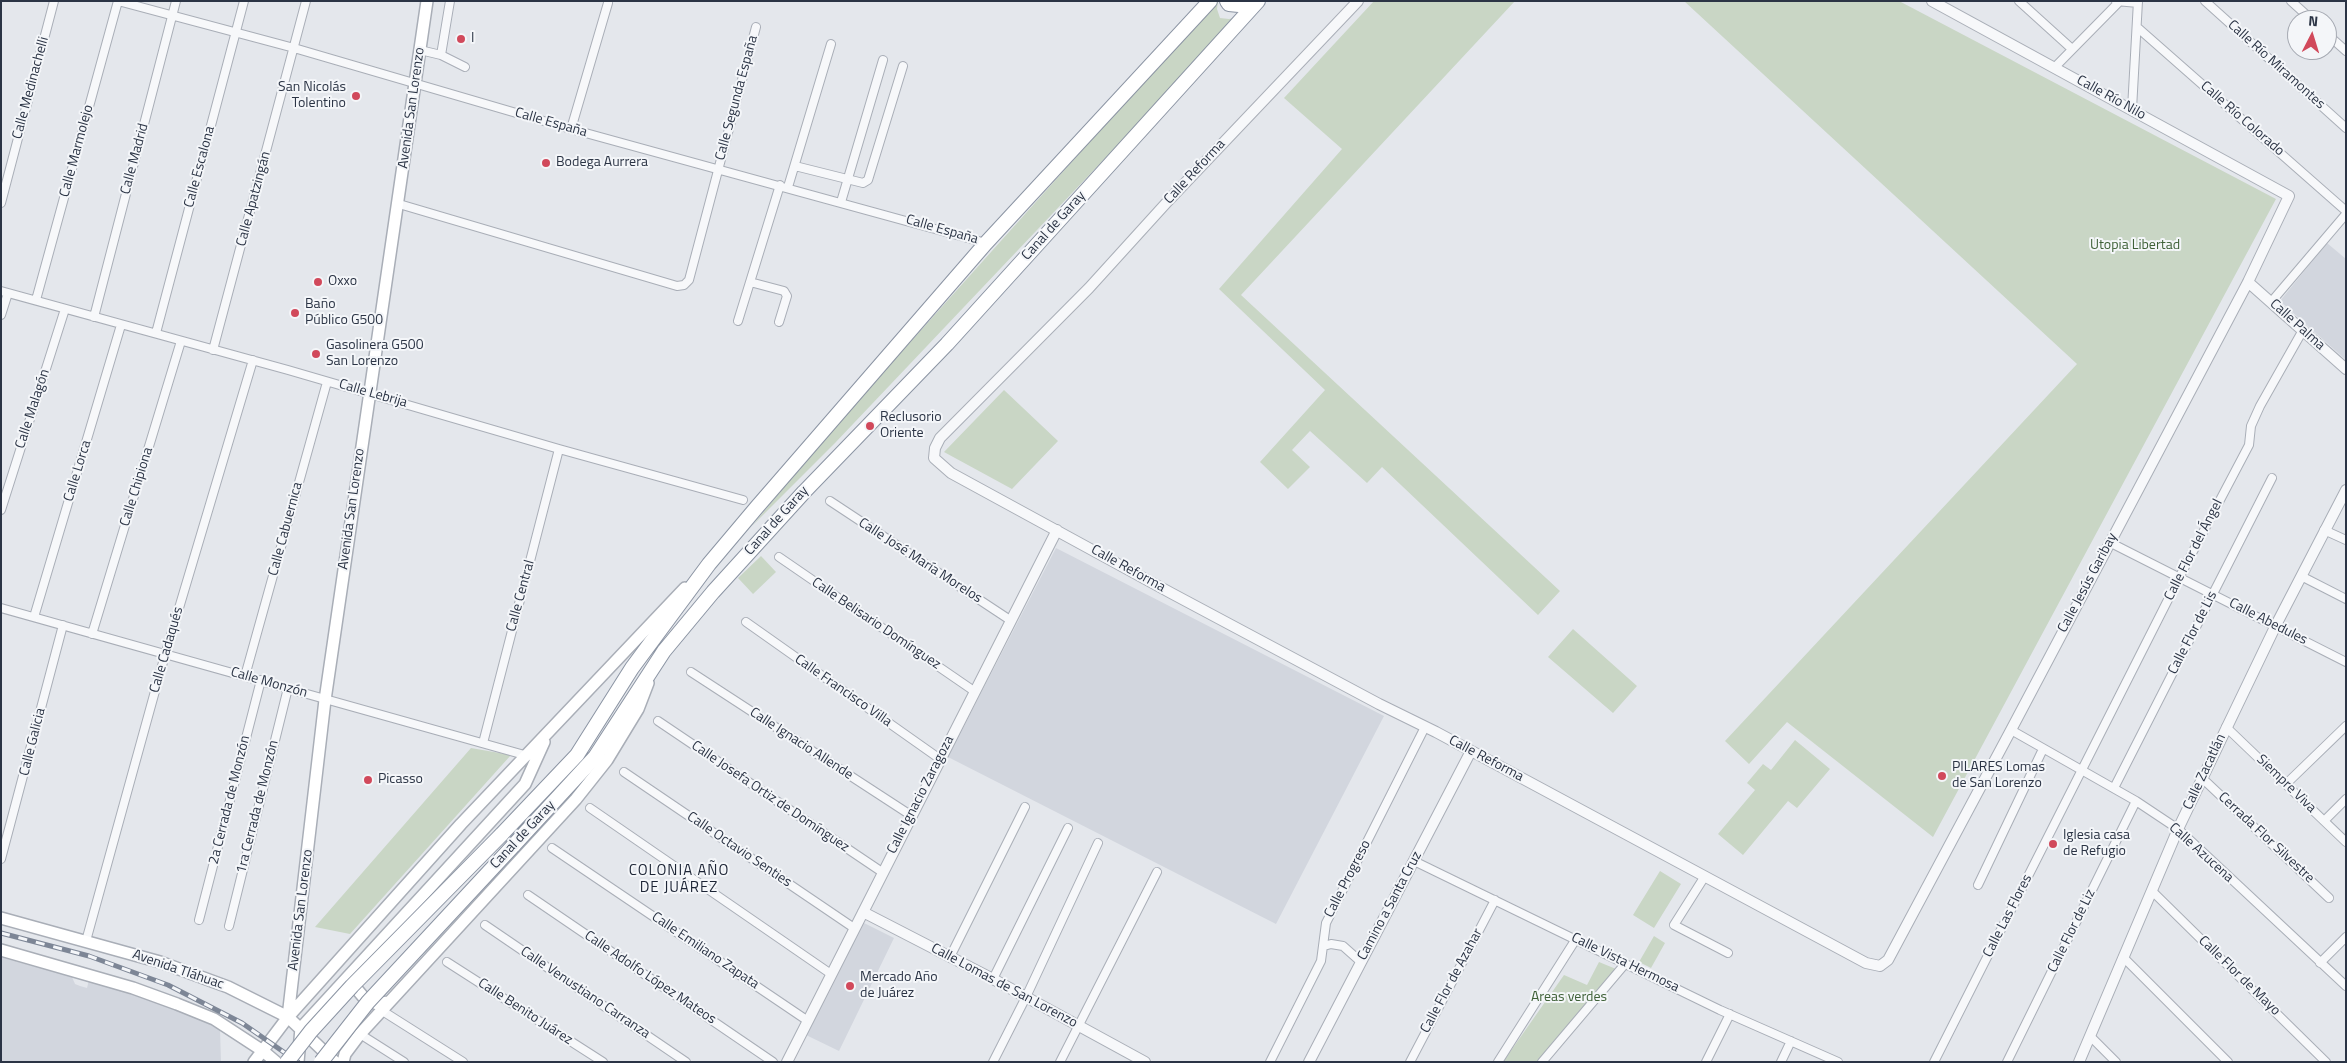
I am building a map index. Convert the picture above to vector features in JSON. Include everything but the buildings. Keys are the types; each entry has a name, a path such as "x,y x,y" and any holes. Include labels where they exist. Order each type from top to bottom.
{"highway":[{"name":"Canal de Garay","path":"288,1062 311,1030 352,986 577,755 632,668 709,564 986,243 1210,1"},
{"path":"1227,1 1230,4 1239,5 1251,1"},
{"name":"Canal de Garay","path":"321,1062 368,1002 594,757 656,663 760,539 947,344 1258,1"}],"main road":[{"name":"Avenida San Lorenzo","path":"288,1018 325,700 369,393 399,204 427,1"},
{"name":"Canal de Garay","path":"254,1062 288,1018 461,824 531,759 548,734 709,564"},
{"path":"343,1062 345,1054 360,1034 576,799 607,760 638,709 656,663"},
{"path":"298,1062 301,1028 525,784 531,759"},
{"name":"Avenida Tláhuac","path":"1,918 189,971 228,987 288,1018 301,1028 335,1062"},
{"path":"1,950 133,988 214,1019 263,1051 276,1062"},
{"path":"356,968 355,988 365,999 385,1006"}],"street":[{"name":"Calle Medinachelli","path":"1,203 54,1"},
{"name":"Calle España","path":"118,1 294,48 415,85 571,129 986,243"},
{"name":"Calle Marmolejo","path":"36,300 118,1"},
{"name":"Calle Madrid","path":"94,317 176,1"},
{"name":"Calle Escalona","path":"156,334 244,1"},
{"name":"Calle Apatzingán","path":"213,350 306,1"},
{"path":"441,55 450,1"},
{"name":"Calle Reforma","path":"1358,1 1168,201 1089,288 940,438 935,448 934,458 951,473 1057,530 1866,963 1880,966"},
{"name":"Calle Río Nilo","path":"1932,1 2289,196"},
{"path":"2019,1 2072,49"},
{"name":"Calle Río Miramontes","path":"2205,1 2346,128"},
{"path":"2291,1 2301,10"},
{"path":"2055,67 2117,2 2138,2 2132,109"},
{"path":"571,129 608,3"},
{"name":"Calle Segunda España","path":"399,204 677,286 684,285 689,280 756,27"},
{"name":"Calle Río Colorado","path":"2138,28 2346,212"},
{"path":"738,322 784,186 794,166 831,44"},
{"path":"420,50 441,55 465,67"},
{"path":"842,202 847,179 883,60"},
{"path":"794,166 863,183 868,180 903,66"},
{"name":"Calle Jesús Garibay","path":"1880,966 1888,960 2011,730 2248,282 2289,196"},
{"path":"2272,301 2346,212"},
{"path":"750,282 784,292 787,296 779,322"},
{"name":"Calle Palma","path":"2248,282 2272,301 2346,369"},
{"path":"1,315 5,292"},
{"name":"Calle Lebrija","path":"5,292 253,360 559,449 744,500"},
{"name":"Calle Malagón","path":"1,510 65,309"},
{"name":"Calle Lorca","path":"34,616 121,325"},
{"name":"Calle Flor del Ángel","path":"2083,771 2180,576 2249,445 2251,426 2260,406 2303,330"},
{"name":"Calle Chipiona","path":"92,634 182,341"},
{"name":"Calle Cadaqués","path":"86,941 164,655 253,360"},
{"name":"Calle Cabuernica","path":"245,676 327,382"},
{"name":"Calle Central","path":"483,743 559,449"},
{"name":"Calle Flor de Lis","path":"2114,788 2272,478"},
{"name":"Calle Zacatlán","path":"2080,1062 2178,829 2276,626 2346,490"},
{"name":"Calle José María Morelos","path":"830,501 1010,620"},
{"name":"Calle Ignacio Zaragoza","path":"787,1062 1057,530"},
{"path":"2324,530 2346,540"},
{"name":"Calle Abedules","path":"2109,542 2180,576 2346,662"},
{"name":"Calle Belisario Domínguez","path":"778,557 974,692"},
{"path":"2301,576 2346,599"},
{"name":"Calle Monzón","path":"1,608 483,743 531,759"},
{"name":"Calle Francisco Villa","path":"746,622 940,759"},
{"name":"Calle Galicia","path":"1,859 63,625"},
{"name":"Calle Ignacio Allende","path":"691,672 912,816"},
{"name":"2a Cerrada de Monzón","path":"199,920 261,680"},
{"name":"1ra Cerrada de Monzón","path":"229,926 288,688"},
{"name":"Calle Josefa Ortiz de Domínguez","path":"658,721 882,872"},
{"path":"2286,784 2346,726"},
{"name":"Calle Progreso","path":"1270,1062 1321,962 1326,923 1425,727"},
{"name":"Siempre Viva","path":"2226,727 2346,842"},
{"name":"Calle Azucena","path":"2011,730 2136,801 2178,829 2346,986"},
{"path":"1978,885 2044,749"},
{"name":"Camino a Santa Cruz","path":"1309,1062 1471,751"},
{"name":"Calle Las Flores","path":"1934,1062 2083,771"},
{"name":"Calle Octavio Senties","path":"624,772 854,928"},
{"name":"Cerrada Flor Silvestre","path":"2202,778 2329,898"},
{"path":"2324,821 2346,799"},
{"name":"Calle Flor de Liz","path":"2007,1062 2136,801"},
{"path":"950,957 1025,807"},
{"path":"590,808 831,974"},
{"path":"993,979 1068,828"},
{"path":"993,1062 1026,998 1098,843"},
{"name":"Calle Emiliano Zapata","path":"552,848 808,1020"},
{"name":"Calle Vista Hermosa","path":"1414,861 1730,1014 1838,1062"},
{"path":"1060,1062 1158,872"},
{"path":"1705,876 1674,924 1728,953"},
{"name":"Calle Flor de Mayo","path":"2152,891 2326,1062"},
{"name":"Calle Adolfo López Mateos","path":"528,895 773,1062"},
{"name":"Calle Flor de Azahar","path":"1410,1062 1495,900"},
{"name":"Calle Lomas de San Lorenzo","path":"863,912 1078,1025 1132,1058 1145,1062"},
{"name":"Calle Venustiano Carranza","path":"485,925 686,1062"},
{"path":"2320,963 2346,936"},
{"path":"1498,1062 1576,939"},
{"path":"1324,946 1331,944 1343,946 1360,962"},
{"path":"2123,958 2228,1062"},
{"name":"Calle Benito Juárez","path":"447,962 603,1062"},
{"path":"1542,1062 1625,964"},
{"path":"385,1006 463,1062"},
{"path":"1706,1062 1730,1014"},
{"path":"360,1034 404,1062"},
{"path":"2090,1036 2116,1062"},
{"path":"1781,1062 1791,1042"}],"shaded area":[{"path":"2327,243 2346,259 2346,360 2280,301"},
{"path":"1056,548 1384,716 1276,924 948,757"},
{"name":"Mercado Año de Juárez","path":"862,922 894,938 839,1051 806,1035"},
{"path":"1,957 72,977 75,984 80,986 87,988 89,980 151,998 196,1016 220,1029 221,1062 1,1062"}],"green space":[{"path":"1218,1 1217,9 1220,18 1239,17 835,443 752,526 827,435"},
{"path":"1374,1 1515,1 1241,295 1560,591 1538,615 1382,467 1367,483 1310,431 1292,450 1310,467 1288,489 1260,462 1325,390 1219,289 1342,149 1284,98"},
{"name":"Utopia Libertad","path":"1684,1 1899,1 2276,199 1933,837 1787,722 1749,764 1725,741 2077,364"},
{"path":"1004,390 1058,441 1012,489 944,452"},
{"path":"761,556 776,572 753,594 738,578"},
{"path":"1573,629 1637,686 1613,713 1548,657"},
{"path":"1795,740 1830,769 1797,808 1788,801 1743,855 1718,834 1755,790 1747,783 1763,764 1771,770"},
{"path":"471,748 511,755 350,934 315,927"},
{"path":"1660,871 1681,884 1654,928 1633,915"},
{"path":"1654,936 1665,943 1651,968 1639,962"},
{"name":"Areas verdes","path":"1599,962 1616,969 1537,1062 1503,1062 1564,975 1587,985"}],"railway":[{"path":"1,933 89,956 168,985 242,1023 298,1062"}],"place":[{"name":"I","path":"461,39"},
{"name":"San Nicolás Tolentino","path":"356,96"},
{"name":"Bodega Aurrera","path":"546,163"},
{"name":"Oxxo","path":"318,282"},
{"name":"Baño Público G500","path":"295,313"},
{"name":"Gasolinera G500 San Lorenzo","path":"316,354"},
{"name":"Reclusorio Oriente","path":"870,426"},
{"name":"PILARES Lomas de San Lorenzo","path":"1942,776"},
{"name":"Picasso","path":"368,780"},
{"name":"Iglesia casa de Refugio","path":"2053,844"},
{"name":"Mercado Año de Juárez","path":"850,986"}],"district":[{"name":"COLONIA AÑO DE JUÁREZ","path":"679,880"}]}
